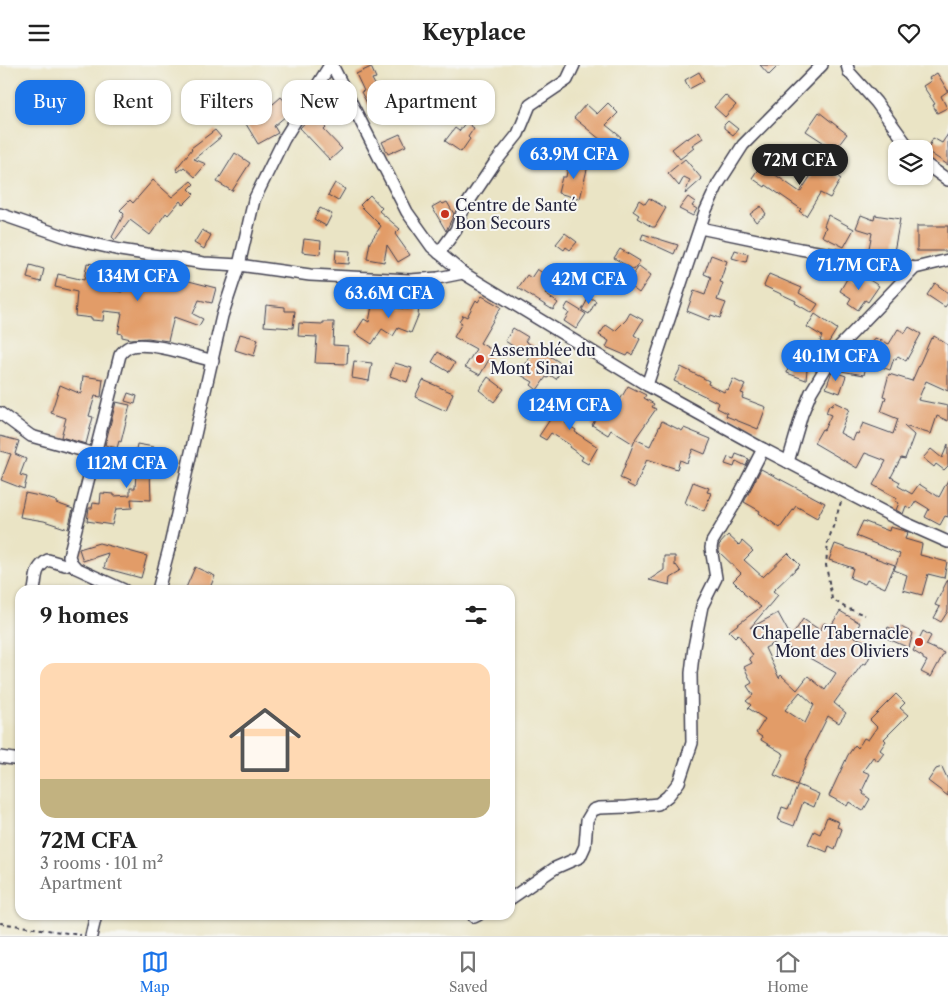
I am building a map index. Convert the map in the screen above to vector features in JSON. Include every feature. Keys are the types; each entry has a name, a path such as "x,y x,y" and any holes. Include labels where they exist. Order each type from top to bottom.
{"street":[{"path":"331,65 407,212 432,247 463,273 647,385 902,522 948,542"},
{"path":"159,585 222,316 238,265 254,200 284,139 331,65"},
{"path":"438,253 456,230 463,211 494,165 518,134 530,105 567,80 574,65"},
{"path":"647,385 705,211 718,185 743,145 822,65"},
{"path":"847,65 849,72 876,102 903,140"},
{"path":"933,169 948,180"},
{"path":"0,213 72,239 120,250 204,263 238,265 310,275 410,280 438,278 463,273"},
{"path":"700,228 800,249 915,268 948,260"},
{"path":"788,462 802,414 811,392 837,349 899,287 915,268"},
{"path":"113,585 76,568 70,562 69,556 120,355 130,347 140,345 213,361"},
{"path":"0,413 31,436 95,454"},
{"path":"515,896 555,868 580,857 586,846 587,820 593,810 658,803 679,782 692,743 691,673 694,647 702,606 716,578 711,547 712,542 733,507 763,449"},
{"path":"35,585 40,565 48,560 65,565 70,562"},
{"path":"0,757 15,759"}],"path":[{"path":"845,491 828,542 826,565 832,599 846,609 865,615"},
{"path":"0,923 79,936 93,932"}],"building":[{"path":"760,65 779,65 769,75"},
{"path":"371,67 376,78 367,80 367,103 361,92 364,91 356,74"},
{"path":"699,72 704,81 689,89 685,80"},
{"path":"937,73 948,91 941,96 947,108 937,113 933,105 935,104 923,86 931,81 929,78"},
{"path":"725,95 736,105 725,117 714,107"},
{"path":"282,98 282,119 274,126 278,133 258,144 247,125 272,125 273,104"},
{"path":"608,103 618,113 606,125 621,137 612,149 574,118 586,104 597,114"},
{"path":"819,112 847,134 835,150 806,131"},
{"path":"728,121 738,129 733,135 724,128"},
{"path":"303,125 323,125 326,128 324,130 342,149 330,160 300,128"},
{"path":"464,125 470,125 474,128 468,137 470,139 461,152 445,141 455,128 459,131"},
{"path":"215,130 221,137 194,159 206,164 195,177 184,167 178,172 176,169 191,148"},
{"path":"699,131 703,138 692,145 694,148 680,159 672,149"},
{"path":"400,134 406,146 388,154 382,142"},
{"path":"948,134 948,165 933,155 933,138 942,143"},
{"path":"235,153 250,163 232,191 217,182"},
{"path":"685,159 702,179 685,194 690,180 684,177 679,186 668,173"},
{"path":"569,161 588,165 580,199 558,193 562,177 566,177"},
{"path":"763,162 776,171 774,174 800,192 816,168 819,170 822,165 841,179 830,198 820,193 806,216 799,211 801,209 766,185 765,187 752,178"},
{"path":"153,180 172,197 191,181 194,184 189,189 194,194 183,205 180,201 168,215 166,213 150,235 130,220 115,240 112,237 124,214 120,210 130,200 133,203"},
{"path":"335,183 345,189 338,201 328,195"},
{"path":"370,195 382,208 379,211 400,229 395,234 410,255 398,262 387,245 384,262 367,259 370,242 381,226 360,205"},
{"path":"688,197 695,202 692,206 697,209 693,216 679,209"},
{"path":"649,198 666,208 655,227 637,218 639,215 633,211 639,200 645,204"},
{"name":"Centre de Santé Bon Secours","path":"441,202 443,204 447,202 454,214 446,231 432,207"},
{"path":"761,206 766,214 756,222 750,214"},
{"path":"320,208 332,214 326,226 314,219"},
{"path":"828,215 854,229 844,247 822,236"},
{"path":"861,215 874,220 875,215 900,219 893,257 868,253 872,233 856,228"},
{"path":"917,226 948,226 948,251 917,251"},
{"path":"202,230 211,235 204,249 194,243"},
{"path":"565,233 577,242 570,250 566,247 564,250 556,244"},
{"path":"643,234 678,245 674,254 641,239"},
{"path":"304,239 321,241 320,254 302,252"},
{"path":"620,249 640,261 634,270 614,258"},
{"path":"336,250 350,251 349,264 335,263"},
{"path":"735,250 748,254 746,262 732,258"},
{"path":"711,255 727,261 720,282 723,283 717,300 726,303 720,318 711,315 709,320 687,311 694,291 705,295 711,277 704,274"},
{"path":"87,263 106,266 105,269 110,270 107,290 122,292 122,288 144,292 149,271 157,273 156,277 184,284 185,280 216,288 212,303 199,300 193,314 203,319 199,326 174,317 168,341 148,338 131,339 122,337 122,334 118,333 122,313 104,311 103,321 75,316 77,292 55,287 58,274 84,280"},
{"path":"30,265 44,269 41,282 27,278"},
{"path":"639,266 651,275 639,293 627,284"},
{"path":"537,269 552,280 545,294 558,303 553,310 518,288 527,275 531,278"},
{"path":"769,274 802,288 799,293 818,304 812,313 795,303 796,301 764,286"},
{"path":"860,274 879,286 868,302 865,300 858,310 848,303 851,298 840,291 848,277 855,282"},
{"path":"935,283 948,293 948,303 945,307 927,295"},
{"path":"410,295 420,296 418,316 411,333 398,328 393,336 382,329 372,344 355,333 364,319 369,322 373,300 391,304 391,308 409,309"},
{"path":"482,296 501,307 480,343 494,351 480,375 465,367 476,349 454,337 462,323 459,321 463,315 467,317 476,300 478,302"},
{"path":"589,297 596,301 589,314 582,310"},
{"path":"568,303 586,314 576,329 564,321 569,313 564,310"},
{"path":"266,305 285,307 285,311 295,311 293,328 264,326"},
{"path":"630,313 643,320 634,335 640,339 632,355 629,353 627,356 606,347 609,341 599,335 606,325 615,331"},
{"path":"815,314 837,329 827,345 820,341 822,336 807,327"},
{"path":"323,322 334,322 333,345 348,346 347,364 315,363 317,337 298,336 299,323 323,324"},
{"path":"909,327 921,334 906,361 898,356 896,359 894,358 890,370 879,366 884,352 872,345 875,338 889,344 898,329 905,333"},
{"path":"513,328 528,337 525,341 564,365 556,379 550,375 548,378 546,377 537,390 531,385 533,382 519,374 530,357 505,341"},
{"path":"240,334 258,339 254,356 235,350"},
{"path":"934,336 948,345 948,391 926,381 918,400 948,406 948,421 937,416 931,434 904,426 914,435 905,459 901,458 891,477 900,482 898,486 912,494 919,484 939,497 948,480 948,517 945,516 940,525 925,517 929,509 916,501 911,509 906,506 903,514 896,510 899,503 895,501 897,498 873,485 886,461 865,453 857,468 814,443 822,429 824,430 831,415 826,413 829,405 832,406 834,402 849,409 840,433 853,440 863,423 893,434 898,419 881,412 886,397 883,396 889,374 912,381 931,338"},
{"path":"861,349 869,352 864,375 841,371 845,356 858,359"},
{"path":"438,352 455,363 449,372 432,362"},
{"path":"791,355 808,359 805,369 807,369 806,380 787,373"},
{"path":"354,361 372,363 369,381 352,378"},
{"path":"395,363 412,368 407,382 390,376"},
{"path":"681,367 709,381 708,384 724,392 726,389 728,390 733,379 745,385 741,393 744,394 742,398 766,407 758,429 726,416 727,413 717,408 719,403 674,381"},
{"path":"832,371 846,376 840,393 826,388"},
{"path":"83,376 103,379 101,397 95,396 89,416 93,417 86,444 61,437 66,418 51,413 60,385 81,394"},
{"path":"488,377 504,389 494,402 479,390"},
{"path":"423,380 453,393 446,411 415,397"},
{"path":"628,386 646,395 644,398 654,404 652,407 656,409 635,439 650,446 662,421 682,431 684,428 711,439 705,454 693,449 687,463 680,460 677,469 647,459 635,488 627,484 629,482 620,478 635,440 632,443 611,430 608,435 592,425 602,408 607,411 614,397 620,400"},
{"path":"128,393 137,396 135,404 125,401"},
{"path":"537,394 543,402 530,411 522,398"},
{"path":"575,395 588,403 583,411 577,406 565,423 598,447 588,464 581,460 583,457 569,447 570,445 551,433 546,440 539,436 557,409 563,413"},
{"path":"116,402 130,405 121,442 119,441 117,448 105,445"},
{"path":"0,436 19,441 15,454 26,459 20,475 27,477 24,489 1,480 11,454 0,451"},
{"path":"137,444 154,447 152,470 150,470 151,500 131,499 132,508 116,509 112,525 87,521 89,508 92,508 93,503 100,504 101,493 114,494 114,496 130,495 130,488 135,488 136,474 132,474"},
{"path":"948,444 948,466 944,470 936,464 934,467 923,458 931,449 942,458"},
{"path":"736,454 749,459 746,466 736,461 734,467 725,464 728,457 734,459"},
{"path":"761,469 825,503 817,518 796,506 780,528 759,513 760,511 744,502"},
{"path":"693,482 709,488 707,492 711,493 704,511 685,503"},
{"path":"25,493 56,501 56,503 73,509 68,529 44,521 20,517"},
{"path":"863,521 889,531 890,527 908,532 905,539 922,544 920,555 947,562 944,578 928,574 922,595 903,590 907,575 894,570 900,554 856,536"},
{"path":"728,535 739,545 742,541 753,551 744,560 763,577 788,553 800,565 773,591 778,595 750,628 778,613 790,635 765,648 779,678 781,675 797,690 808,676 825,690 836,673 797,651 793,654 787,644 803,619 820,630 824,623 831,626 840,611 860,623 853,636 875,646 866,664 863,663 834,703 846,713 839,723 828,716 805,762 797,785 774,775 784,754 761,740 762,737 756,733 765,719 748,708 751,705 746,701 753,695 747,686 752,683 744,667 752,663 749,658 753,655 738,634 735,637 729,631 761,607 743,593 733,581 741,573 719,552 719,545","holes":["800,692 814,705 805,723 785,710"]},
{"path":"99,543 147,556 141,578 104,568 108,553 83,561 79,549"},
{"path":"835,544 895,565 885,588 867,580 865,584 850,578 853,568 829,560"},
{"path":"664,556 675,556 675,566 681,572 671,578 670,585 649,580 664,570"},
{"path":"195,567 215,576 211,585 187,585"},
{"path":"948,579 948,611 941,622 934,618 940,607 935,605"},
{"path":"897,625 913,633 909,648 884,637 888,627 895,630"},
{"path":"923,631 931,636 926,645 944,653 931,677 921,672 927,661 913,651"},
{"path":"896,694 905,703 900,708 908,715 884,739 886,741 880,750 884,753 878,761 873,757 863,771 870,774 862,791 870,799 863,811 849,802 847,806 829,796 848,755 855,745 858,748 864,738 868,740 877,727 870,720"},
{"path":"942,767 948,780 948,796 928,781 936,769"},
{"path":"798,785 819,794 814,807 803,802 794,826 778,820 782,807 788,809"},
{"path":"827,817 839,822 837,827 842,829 835,849 829,846 827,852 808,844 814,831 820,834"}],"place":[{"name":"Centre de Santé Bon Secours","path":"445,214"},
{"name":"Assemblée du Mont Sinai","path":"480,359"},
{"name":"Chapelle Tabernacle Mont des Oliviers","path":"919,642"}]}
